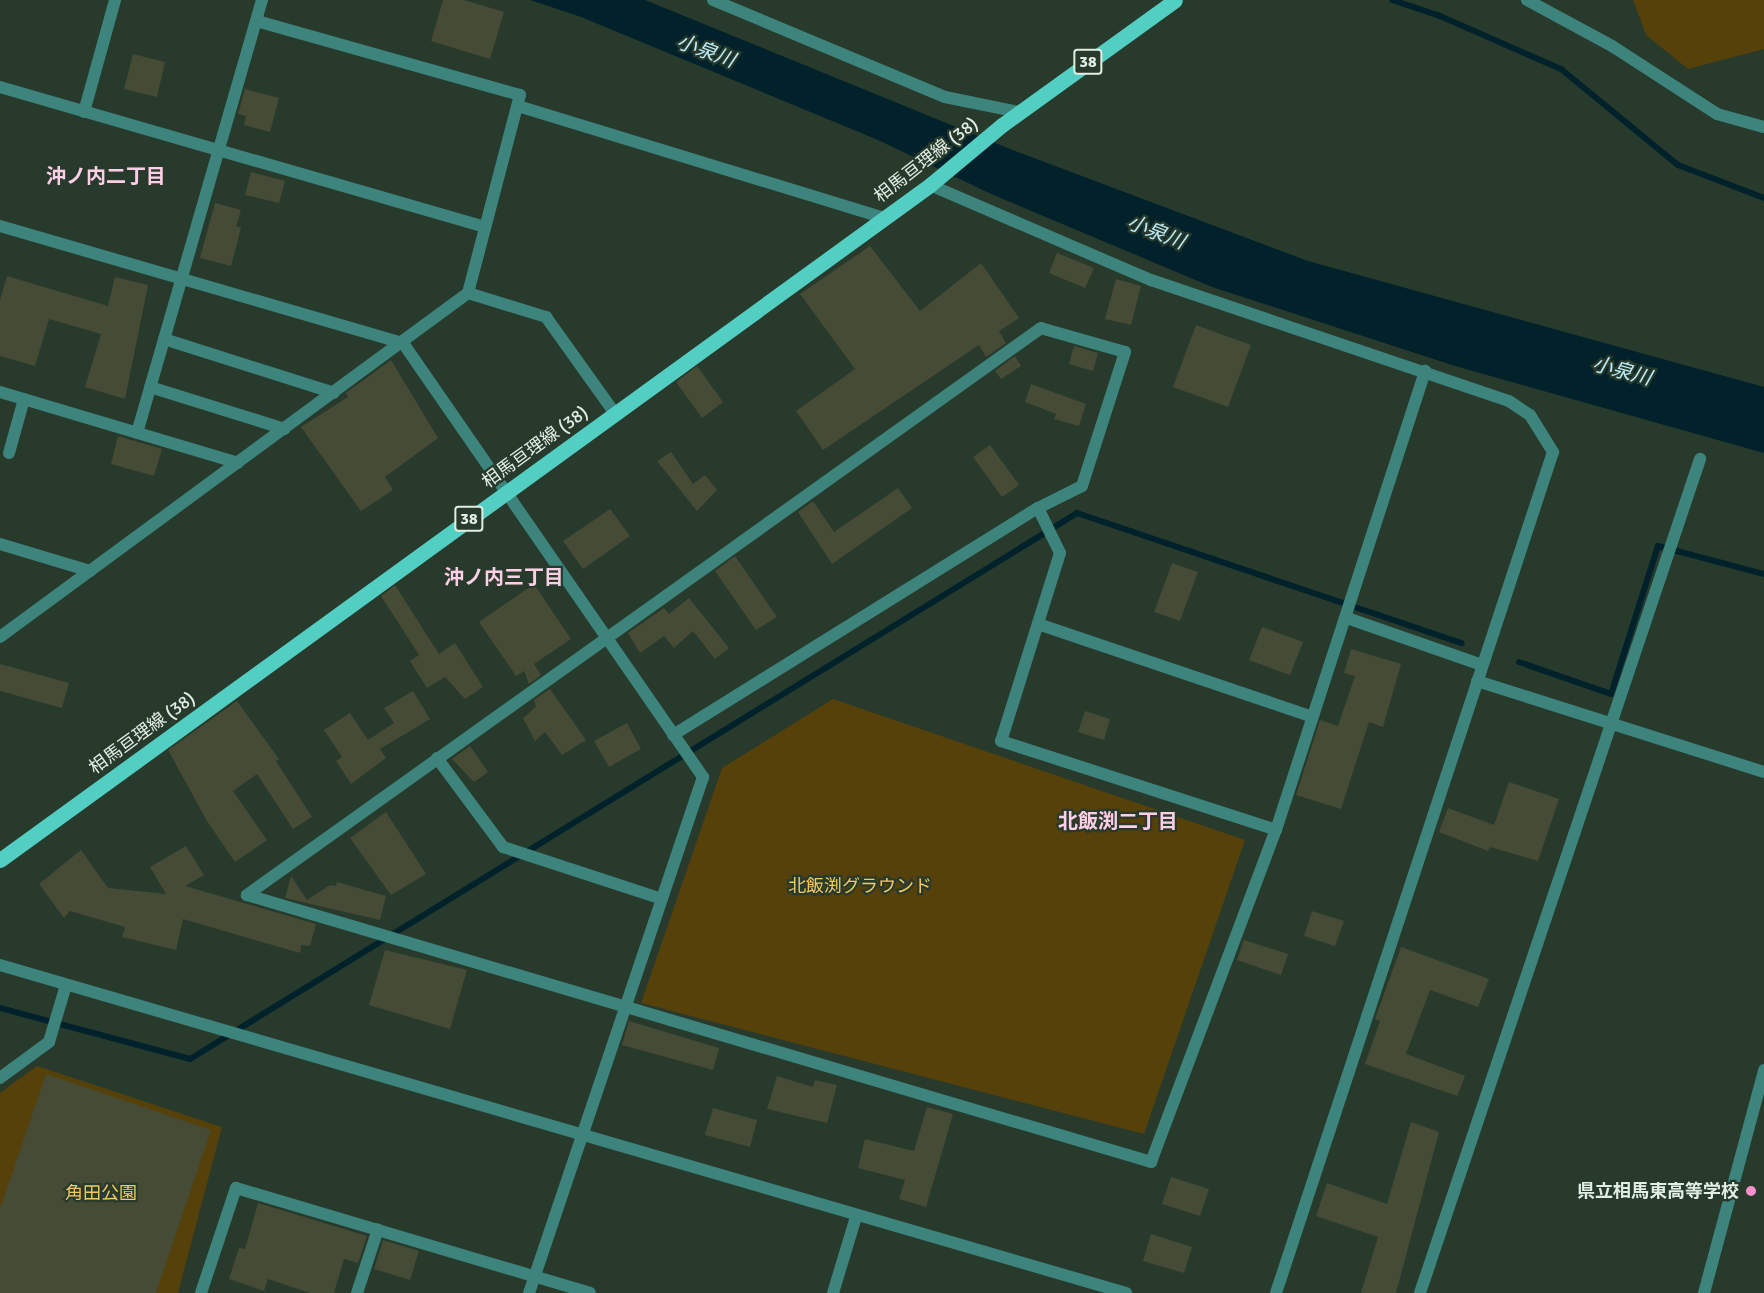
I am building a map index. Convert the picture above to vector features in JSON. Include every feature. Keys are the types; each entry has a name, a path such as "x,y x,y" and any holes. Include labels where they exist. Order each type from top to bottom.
{"main road":[{"name":"38","path":"1019,112 1174,0"},
{"name":"相馬亘理線 (38)","path":"0,860 614,412 885,218 934,182 1019,112"}],"street":[{"path":"84,112 115,0"},
{"path":"137,433 262,0"},
{"path":"713,0 945,97 1019,112"},
{"path":"1527,0 1612,46 1717,114 1764,127"},
{"path":"0,637 468,293 520,95 256,21"},
{"path":"0,87 218,152 485,227"},
{"path":"518,106 885,218"},
{"path":"934,182 1151,280 1509,401 1530,416 1552,452 1276,1293"},
{"path":"0,226 403,343 703,777 585,1136 529,1293"},
{"path":"468,293 546,317 614,412"},
{"path":"676,738 1082,486 1125,352 1041,328 605,636 247,895 625,1009 1151,1162 1276,830 1350,609 1425,371"},
{"path":"164,339 334,393"},
{"path":"150,387 285,429"},
{"path":"0,392 238,463"},
{"path":"9,453 24,399"},
{"path":"1420,1293 1700,459"},
{"path":"1040,511 1060,553 1001,741 1276,830"},
{"path":"0,544 90,571"},
{"path":"1350,609 1482,665"},
{"path":"1038,624 1312,717"},
{"path":"1478,681 1612,726 1764,772"},
{"path":"437,758 503,847 662,899"},
{"path":"0,965 856,1217 1126,1293"},
{"path":"0,1078 49,1042 66,985"},
{"path":"1704,1293 1764,1070"},
{"path":"201,1293 236,1188 378,1228 590,1293"},
{"path":"833,1293 856,1217"},
{"path":"357,1293 378,1228"}],"green space":[{"path":"1633,0 1764,0 1764,49 1688,69 1646,35"},
{"name":"北飯渕グラウンド","path":"833,699 1245,840 1144,1134 641,1003 722,768"},
{"name":"角田公園","path":"37,1066 222,1127 178,1293 0,1293 0,1093"}],"water":[{"name":"小泉川","path":"530,0 645,0 1010,149 1308,261 1764,387 1764,453 1455,366 1212,287 989,193 878,140 581,17"}],"building":[{"path":"443,0 464,0 504,12 490,59 431,41"},
{"path":"133,54 165,62 157,97 124,89"},
{"path":"245,89 279,98 270,132 244,125 246,116 238,114"},
{"path":"251,172 285,181 279,203 245,195"},
{"path":"215,203 241,210 236,226 241,228 231,266 200,258"},
{"path":"870,246 920,311 981,263 1019,318 999,331 1006,343 986,357 979,345 823,450 796,411 855,369 800,294"},
{"path":"1057,253 1094,268 1085,288 1049,273"},
{"path":"7,276 108,306 115,277 148,285 125,399 85,387 101,334 49,319 35,366 0,356 0,300"},
{"path":"1116,279 1141,286 1131,325 1105,319"},
{"path":"1196,325 1251,345 1228,407 1173,387"},
{"path":"1074,346 1098,353 1093,371 1069,364"},
{"path":"1015,356 1021,366 1001,379 995,371"},
{"path":"391,360 438,438 385,477 393,490 361,511 301,427 348,397 346,393"},
{"path":"697,366 723,402 702,418 676,382"},
{"path":"1031,384 1086,404 1079,426 1054,419 1056,414 1025,402"},
{"path":"118,436 162,449 154,476 111,464"},
{"path":"990,445 1019,485 1002,497 973,457"},
{"path":"671,452 693,484 705,475 717,490 697,511 657,461"},
{"path":"898,488 912,508 832,564 798,512 813,501 834,532"},
{"path":"610,509 630,536 583,569 563,541"},
{"path":"735,556 777,617 756,630 715,571"},
{"path":"1172,563 1198,572 1180,621 1154,612"},
{"path":"534,584 571,639 534,664 541,675 529,684 524,671 516,676 479,622"},
{"path":"395,585 439,654 455,643 483,687 465,699 445,677 427,688 410,661 419,655 381,596"},
{"path":"689,598 729,648 715,659 693,631 674,648 664,636 640,653 628,633 664,608 669,614"},
{"path":"1262,627 1303,642 1290,675 1249,660"},
{"path":"1351,649 1401,664 1383,727 1369,722 1341,809 1296,795 1320,720 1338,726 1355,676 1344,673"},
{"path":"0,664 69,683 62,708 0,691"},
{"path":"550,689 586,740 562,755 545,732 535,741 523,718 536,707 534,700"},
{"path":"413,691 430,719 380,749 386,758 351,784 336,761 342,757 324,730 350,713 368,740 394,723 384,708"},
{"path":"237,701 279,759 276,761 312,817 293,829 257,774 233,791 267,840 235,862 207,821 168,750"},
{"path":"1085,711 1110,719 1104,740 1078,732"},
{"path":"627,723 641,749 609,767 594,741"},
{"path":"470,746 488,772 474,782 452,759"},
{"path":"1509,782 1559,799 1538,861 1490,847 1488,851 1439,832 1448,808 1494,825"},
{"path":"386,812 426,874 391,895 350,838"},
{"path":"186,846 204,875 185,886 316,924 310,946 301,945 300,953 183,919 176,950 122,937 125,927 70,911 64,918 39,884 81,850 108,888 166,894 150,867"},
{"path":"291,876 307,900 330,885 336,886 337,882 386,896 380,920 285,898"},
{"path":"1312,911 1344,921 1335,946 1304,936"},
{"path":"1244,940 1288,954 1281,975 1237,960"},
{"path":"1401,947 1489,979 1478,1007 1430,990 1406,1054 1465,1076 1457,1096 1365,1064 1380,1021 1375,1019"},
{"path":"385,950 467,970 450,1029 369,1005"},
{"path":"629,1021 719,1048 713,1070 622,1045"},
{"name":"角田公園","path":"46,1074 211,1130 156,1293 0,1293 0,1209"},
{"path":"777,1076 813,1087 815,1080 837,1085 827,1123 767,1109"},
{"path":"927,1107 953,1114 926,1207 899,1199 905,1180 858,1168 865,1139 914,1151"},
{"path":"713,1108 757,1120 750,1147 705,1135"},
{"path":"1411,1122 1439,1132 1396,1293 1361,1293 1378,1237 1316,1216 1327,1183 1387,1204"},
{"path":"1171,1177 1209,1189 1200,1216 1162,1204"},
{"path":"258,1203 367,1236 358,1263 344,1259 334,1293 310,1293 268,1279 264,1291 229,1279 239,1248 245,1249"},
{"path":"1151,1234 1192,1247 1184,1273 1143,1261"},
{"path":"383,1240 419,1251 410,1280 374,1269"}],"waterway":[{"path":"1392,0 1440,16 1561,69 1678,165 1764,198"},
{"path":"0,1008 190,1059 1077,513 1462,643"},
{"path":"1519,662 1611,694 1658,546 1764,574"}],"place":[{"name":"県立相馬東高等学校","path":"1751,1191"}],"district":[{"name":"沖ノ内二丁目","path":"106,176"},
{"name":"沖ノ内三丁目","path":"504,577"},
{"name":"北飯渕二丁目","path":"1118,821"}]}
